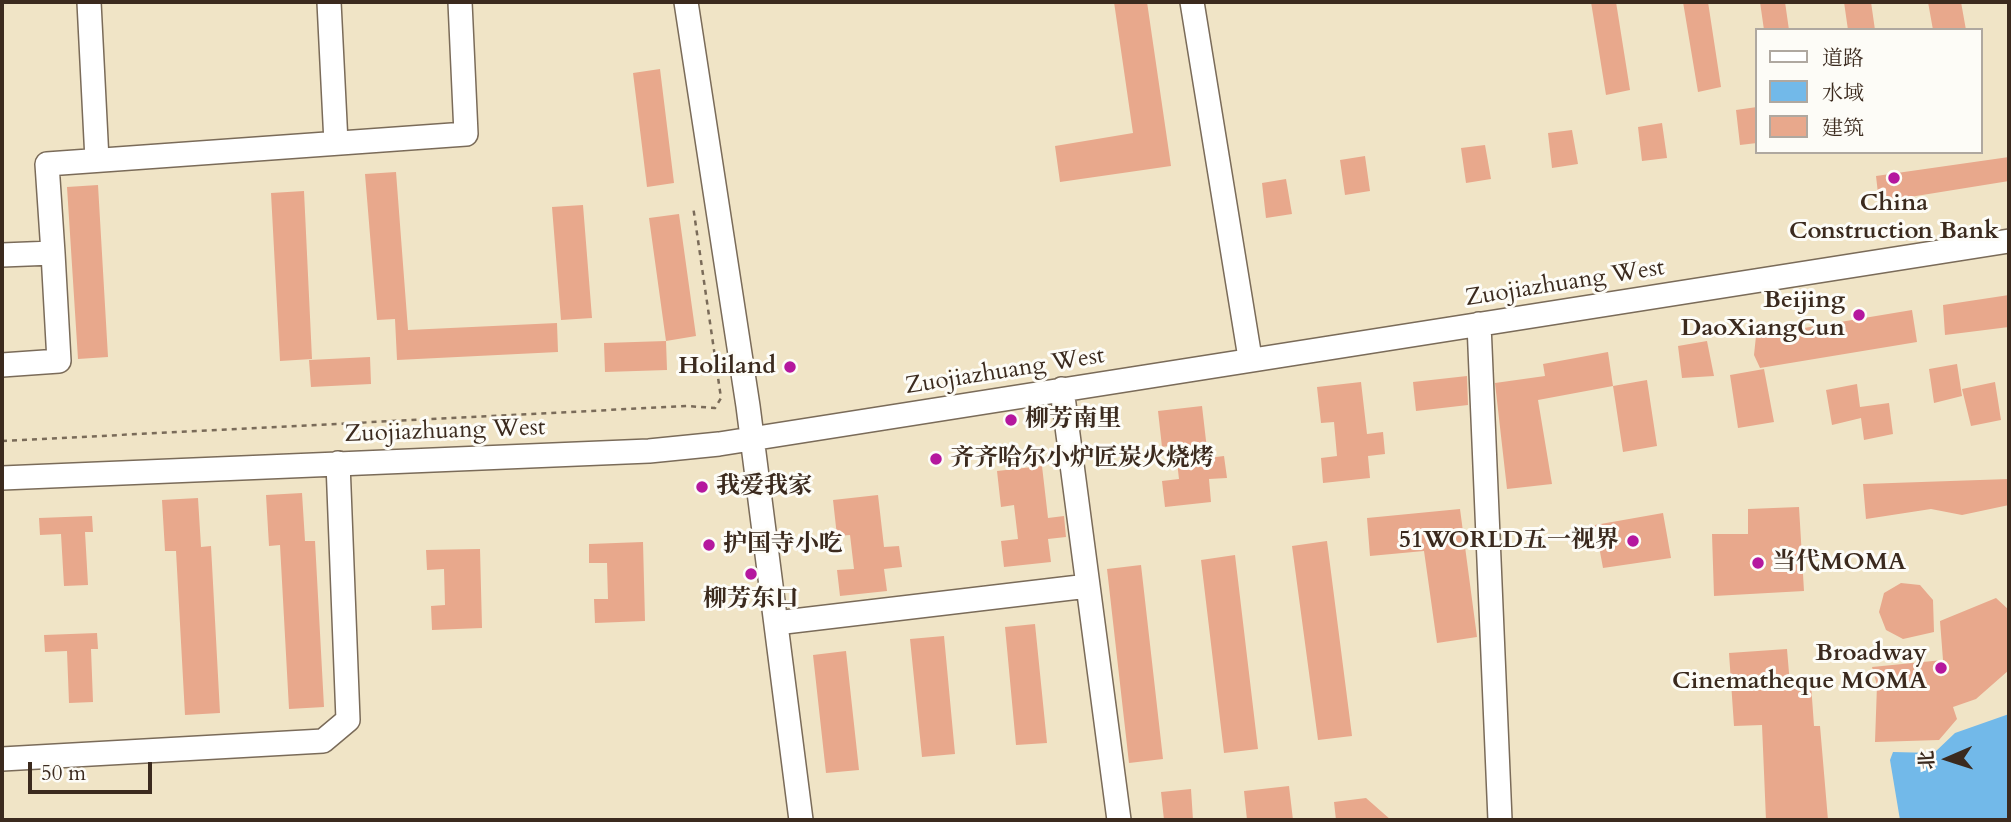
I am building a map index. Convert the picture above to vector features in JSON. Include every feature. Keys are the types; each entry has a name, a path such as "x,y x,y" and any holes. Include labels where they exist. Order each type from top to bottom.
{"street":[{"path":"89,2 97,160"},
{"path":"329,2 336,143"},
{"path":"2,365 59,361 47,164 466,134 460,2"},
{"path":"686,2 752,439 801,820"},
{"path":"1192,2 1250,358"},
{"name":"Zuojiazhuang West","path":"2,478 649,451 752,439 1250,358 2009,241"},
{"path":"2,254 52,253"},
{"path":"1479,324 1500,820"},
{"path":"1062,389 1119,820"},
{"path":"2,759 323,741 348,720 338,463"},
{"path":"776,623 1088,586"}],"path":[{"path":"2,440 687,406 715,408 721,398 693,206"}],"water":[{"path":"2009,714 2009,820 1900,820 1890,760 1893,752 1934,753 1955,733"}],"building":[{"path":"1114,2 1147,2 1171,166 1060,182 1055,146 1133,133"},
{"path":"1591,2 1616,2 1630,90 1606,95"},
{"path":"1683,2 1708,2 1721,87 1698,92"},
{"path":"1760,2 1785,2 1789,28 1764,28"},
{"path":"1844,2 1871,2 1875,28 1848,28"},
{"path":"1928,2 1961,2 1966,28 1933,28"},
{"path":"660,69 674,183 647,187 633,73"},
{"path":"1756,107 1756,143 1740,145 1736,110"},
{"path":"1662,123 1667,158 1642,161 1638,127"},
{"path":"1572,130 1578,164 1552,168 1548,133"},
{"path":"1485,145 1491,179 1466,183 1461,148"},
{"path":"1365,156 1370,191 1345,195 1340,160"},
{"path":"2009,157 2009,181 1879,202 1876,176"},
{"path":"396,172 408,330 557,323 558,352 397,360 395,319 377,320 365,174"},
{"path":"1286,179 1292,214 1266,218 1262,183"},
{"path":"98,185 108,357 78,359 67,187"},
{"path":"304,191 312,359 280,361 271,193"},
{"path":"583,205 592,318 561,320 552,207"},
{"path":"679,214 696,336 666,341 649,218"},
{"path":"2009,295 2009,327 1945,335 1943,305"},
{"path":"1912,310 1917,342 1760,368 1754,355 1756,336"},
{"path":"666,341 667,370 605,372 604,343"},
{"path":"1707,341 1714,376 1682,378 1678,346"},
{"path":"1608,352 1613,386 1538,400 1552,484 1507,489 1495,383 1545,376 1543,364"},
{"path":"370,357 371,384 311,387 309,360"},
{"path":"1957,364 1962,396 1934,403 1929,369"},
{"path":"1764,369 1774,422 1738,428 1730,375"},
{"path":"1467,376 1468,405 1416,411 1413,382"},
{"path":"1647,380 1657,446 1623,452 1613,386"},
{"path":"1361,382 1367,434 1383,432 1385,454 1368,456 1370,478 1323,483 1321,458 1337,456 1334,422 1321,423 1317,387"},
{"path":"1995,382 2001,420 1971,426 1962,389"},
{"path":"1857,384 1860,407 1889,403 1893,434 1864,440 1861,418 1832,425 1826,390"},
{"path":"1202,406 1208,458 1224,456 1227,478 1209,479 1211,502 1165,507 1162,481 1179,479 1175,445 1162,447 1158,411"},
{"path":"1042,466 1048,518 1064,516 1066,537 1048,539 1051,562 1004,567 1001,541 1018,539 1014,505 1001,507 997,471"},
{"path":"2009,479 2009,505 1962,515 1931,509 1866,519 1863,484"},
{"path":"302,493 305,541 315,541 324,707 289,709 280,545 269,546 266,495"},
{"path":"878,495 884,547 899,546 902,567 884,569 887,591 840,596 837,570 854,569 850,535 837,536 833,500"},
{"path":"198,498 201,547 211,546 220,713 185,715 176,551 165,551 162,500"},
{"name":"当代MOMA","path":"1799,507 1804,591 1714,596 1712,534 1748,534 1748,509"},
{"path":"1460,509 1477,637 1437,643 1424,551 1370,556 1367,518"},
{"name":"51WORLD五一视界","path":"1663,513 1671,558 1603,568 1595,525"},
{"path":"92,516 93,532 85,532 88,585 64,586 61,534 40,535 39,518"},
{"path":"1327,541 1352,736 1318,740 1292,546"},
{"path":"643,542 645,621 595,623 594,599 608,599 607,563 589,563 589,544"},
{"path":"480,549 482,628 432,630 431,606 445,605 444,569 427,570 426,550"},
{"path":"1235,555 1258,749 1224,753 1201,560"},
{"path":"1141,565 1163,759 1129,763 1107,569"},
{"path":"1901,583 1920,585 1933,600 1934,632 1903,639 1886,630 1879,612 1884,593"},
{"name":"Broadway Cinematheque MOMA","path":"1996,598 2009,610 2009,670 1976,699 1953,707 1957,719 1939,740 1875,742 1877,685 1872,667 1943,660 1940,621"},
{"path":"1035,624 1047,743 1016,745 1005,627"},
{"path":"97,633 98,649 91,649 93,702 69,703 67,651 45,652 44,635"},
{"path":"944,636 955,754 922,757 910,639"},
{"path":"1787,649 1790,685 1811,684 1814,726 1820,726 1828,820 1766,820 1762,725 1734,726 1729,653"},
{"path":"846,651 859,770 826,773 813,655"},
{"path":"1289,786 1293,820 1247,820 1244,791"},
{"path":"1191,789 1193,820 1164,820 1161,792"},
{"path":"1366,798 1391,820 1336,820 1334,802"}],"place":[{"name":"China Construction Bank","path":"1894,178"},
{"name":"Beijing DaoXiangCun","path":"1859,315"},
{"name":"Holiland","path":"790,367"},
{"name":"柳芳南里","path":"1011,420"},
{"name":"齐齐哈尔小炉匠炭火烧烤","path":"936,459"},
{"name":"我爱我家","path":"702,487"},
{"name":"51WORLD五一视界","path":"1633,541"},
{"name":"护国寺小吃","path":"709,545"},
{"name":"当代MOMA","path":"1758,563"},
{"name":"柳芳东口","path":"751,574"},
{"name":"Broadway Cinematheque MOMA","path":"1941,668"}]}
